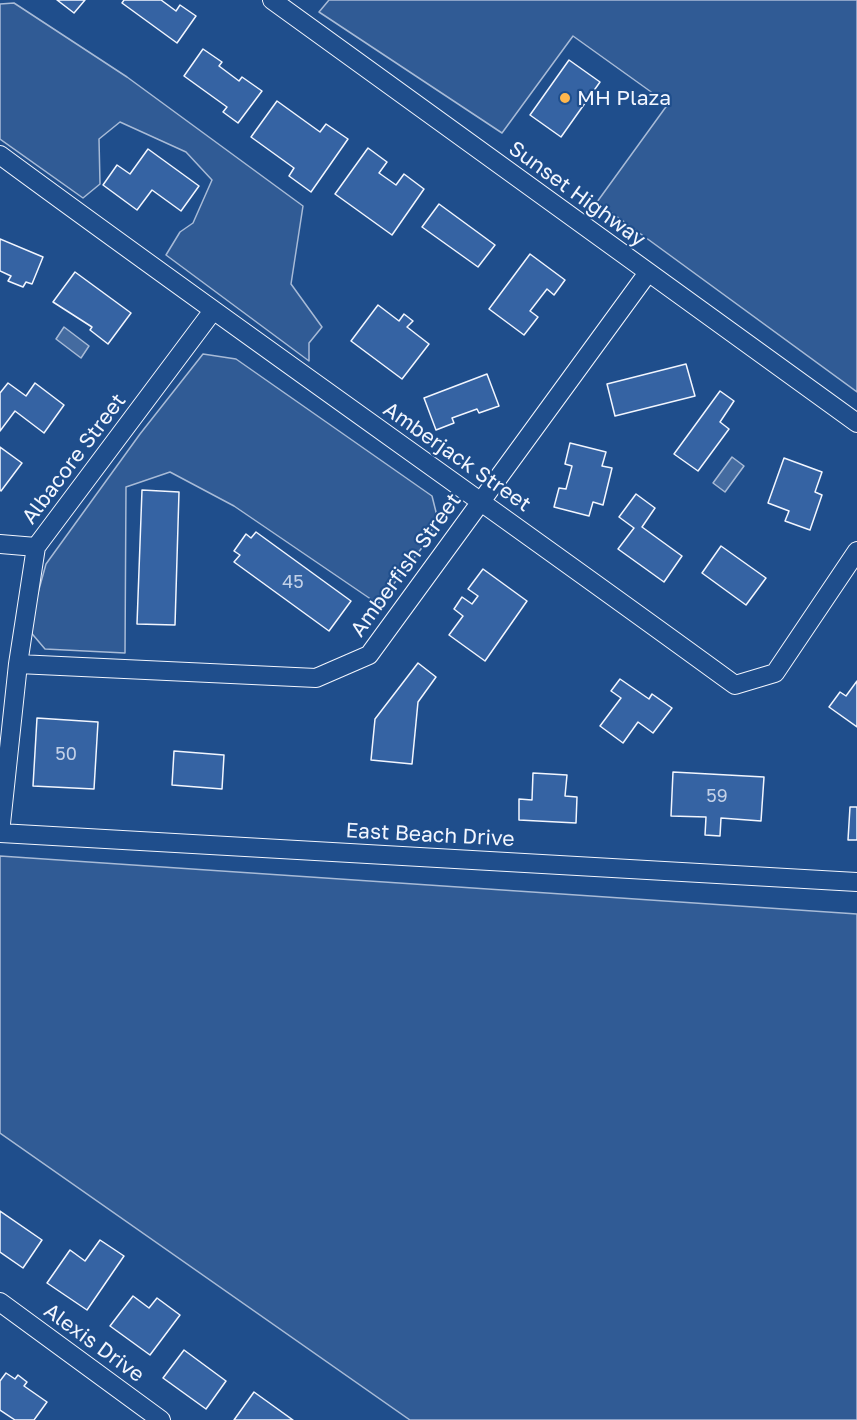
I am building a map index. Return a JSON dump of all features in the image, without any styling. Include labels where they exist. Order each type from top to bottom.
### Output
[{"type":"street","name":"Sunset Highway","points":[[272,0],[647,274],[857,423]]},
{"type":"street","name":"Amberjack Street","points":[[0,154],[212,312],[481,501],[735,685],[775,674],[857,551]]},
{"type":"street","name":"Amberfish Street","points":[[18,664],[316,678],[369,655],[647,274]]},
{"type":"street","name":"Albacore Street","points":[[0,833],[18,664],[36,547],[212,312]]},
{"type":"street","points":[[0,544],[36,547]]},
{"type":"street","name":"East Beach Drive","points":[[0,833],[857,882]]},
{"type":"street","name":"Alexis Drive","points":[[0,1302],[161,1420]]},
{"type":"shaded area","points":[[329,0],[857,0],[857,392],[597,202],[668,104],[573,36],[502,133],[319,12]]},
{"type":"shaded area","points":[[14,3],[127,77],[303,206],[291,284],[322,327],[309,343],[309,361],[166,255],[180,232],[193,223],[212,180],[186,152],[120,122],[99,139],[100,184],[83,198],[0,139],[0,4]]},
{"type":"shaded area","points":[[64,327],[89,346],[81,358],[56,339]]},
{"type":"shaded area","points":[[203,354],[236,359],[432,496],[437,516],[428,540],[378,604],[234,506],[170,472],[126,487],[125,653],[45,649],[28,629],[46,564],[140,434]]},
{"type":"shaded area","points":[[732,457],[744,466],[725,492],[713,483]]},
{"type":"shaded area","points":[[0,856],[857,914],[857,1420],[410,1420],[0,1133]]},
{"type":"building","points":[[57,0],[85,0],[74,13]]},
{"type":"building","points":[[124,0],[161,0],[176,11],[180,5],[196,16],[177,43],[122,3]]},
{"type":"building","points":[[203,49],[222,62],[219,66],[239,81],[242,77],[262,91],[238,123],[223,112],[227,107],[184,76]]},
{"type":"building","name":"MH Plaza","points":[[569,60],[600,82],[561,137],[530,115]]},
{"type":"building","points":[[277,101],[320,132],[326,124],[348,139],[311,192],[289,176],[294,168],[251,137]]},
{"type":"building","points":[[368,148],[387,162],[379,173],[396,185],[404,174],[424,189],[392,235],[335,194]]},
{"type":"building","points":[[148,149],[199,186],[181,211],[152,190],[137,210],[103,185],[117,165],[130,174]]},
{"type":"building","points":[[439,204],[495,245],[478,267],[422,227]]},
{"type":"building","points":[[0,239],[43,257],[32,284],[26,282],[23,287],[8,281],[11,276],[0,271]]},
{"type":"building","points":[[530,254],[565,280],[554,295],[547,289],[530,311],[538,317],[524,335],[489,309]]},
{"type":"building","points":[[75,272],[131,313],[108,344],[90,330],[92,327],[53,302]]},
{"type":"building","points":[[378,305],[399,321],[404,314],[413,321],[407,327],[429,344],[402,379],[351,341]]},
{"type":"building","points":[[686,364],[695,396],[615,416],[607,384]]},
{"type":"building","points":[[487,374],[499,406],[479,413],[477,409],[452,418],[454,423],[436,430],[424,398]]},
{"type":"building","points":[[8,383],[26,396],[35,383],[64,405],[44,433],[15,411],[0,431],[0,393]]},
{"type":"building","points":[[720,391],[734,401],[720,422],[729,429],[698,471],[674,454]]},
{"type":"building","points":[[570,443],[606,452],[602,466],[612,468],[603,505],[593,502],[589,516],[554,507],[559,488],[566,489],[572,466],[565,464]]},
{"type":"building","points":[[0,447],[22,463],[1,491],[0,490]]},
{"type":"building","points":[[784,458],[822,472],[815,492],[822,495],[810,530],[785,521],[789,511],[768,503]]},
{"type":"building","points":[[142,490],[179,492],[175,625],[137,624]]},
{"type":"building","points":[[636,494],[655,508],[642,527],[682,556],[664,582],[618,549],[634,528],[619,517]]},
{"type":"building","points":[[256,532],[351,601],[329,631],[234,562],[240,555],[234,551],[246,534],[251,538]]},
{"type":"building","points":[[721,546],[766,578],[746,605],[702,573]]},
{"type":"building","points":[[483,569],[527,601],[485,661],[449,635],[463,616],[454,609],[462,597],[472,604],[478,596],[468,589]]},
{"type":"building","points":[[418,663],[436,677],[418,702],[412,764],[371,760],[375,719]]},
{"type":"building","points":[[620,679],[649,699],[652,694],[672,708],[653,733],[638,722],[623,743],[600,726],[621,698],[611,691]]},
{"type":"building","points":[[857,681],[857,727],[829,707],[840,692],[846,696]]},
{"type":"building","points":[[37,718],[98,722],[94,789],[33,786]]},
{"type":"building","points":[[174,751],[224,755],[222,789],[172,785]]},
{"type":"building","points":[[673,772],[764,777],[761,821],[721,818],[720,836],[705,835],[706,817],[671,816]]},
{"type":"building","points":[[533,773],[567,775],[565,796],[577,797],[576,823],[519,820],[519,799],[532,800]]},
{"type":"building","points":[[850,807],[857,807],[857,840],[848,840]]},
{"type":"building","points":[[0,1211],[42,1240],[23,1268],[0,1252]]},
{"type":"building","points":[[100,1240],[124,1256],[87,1310],[47,1283],[70,1250],[85,1261]]},
{"type":"building","points":[[133,1296],[149,1308],[157,1298],[180,1315],[150,1355],[110,1326]]},
{"type":"building","points":[[184,1350],[226,1381],[206,1409],[163,1378]]},
{"type":"building","points":[[6,1373],[15,1379],[18,1375],[27,1382],[24,1386],[47,1402],[34,1420],[15,1420],[0,1410],[0,1381]]},
{"type":"building","points":[[254,1392],[293,1420],[234,1420]]},
{"type":"place","name":"MH Plaza","points":[[565,98]]}]
